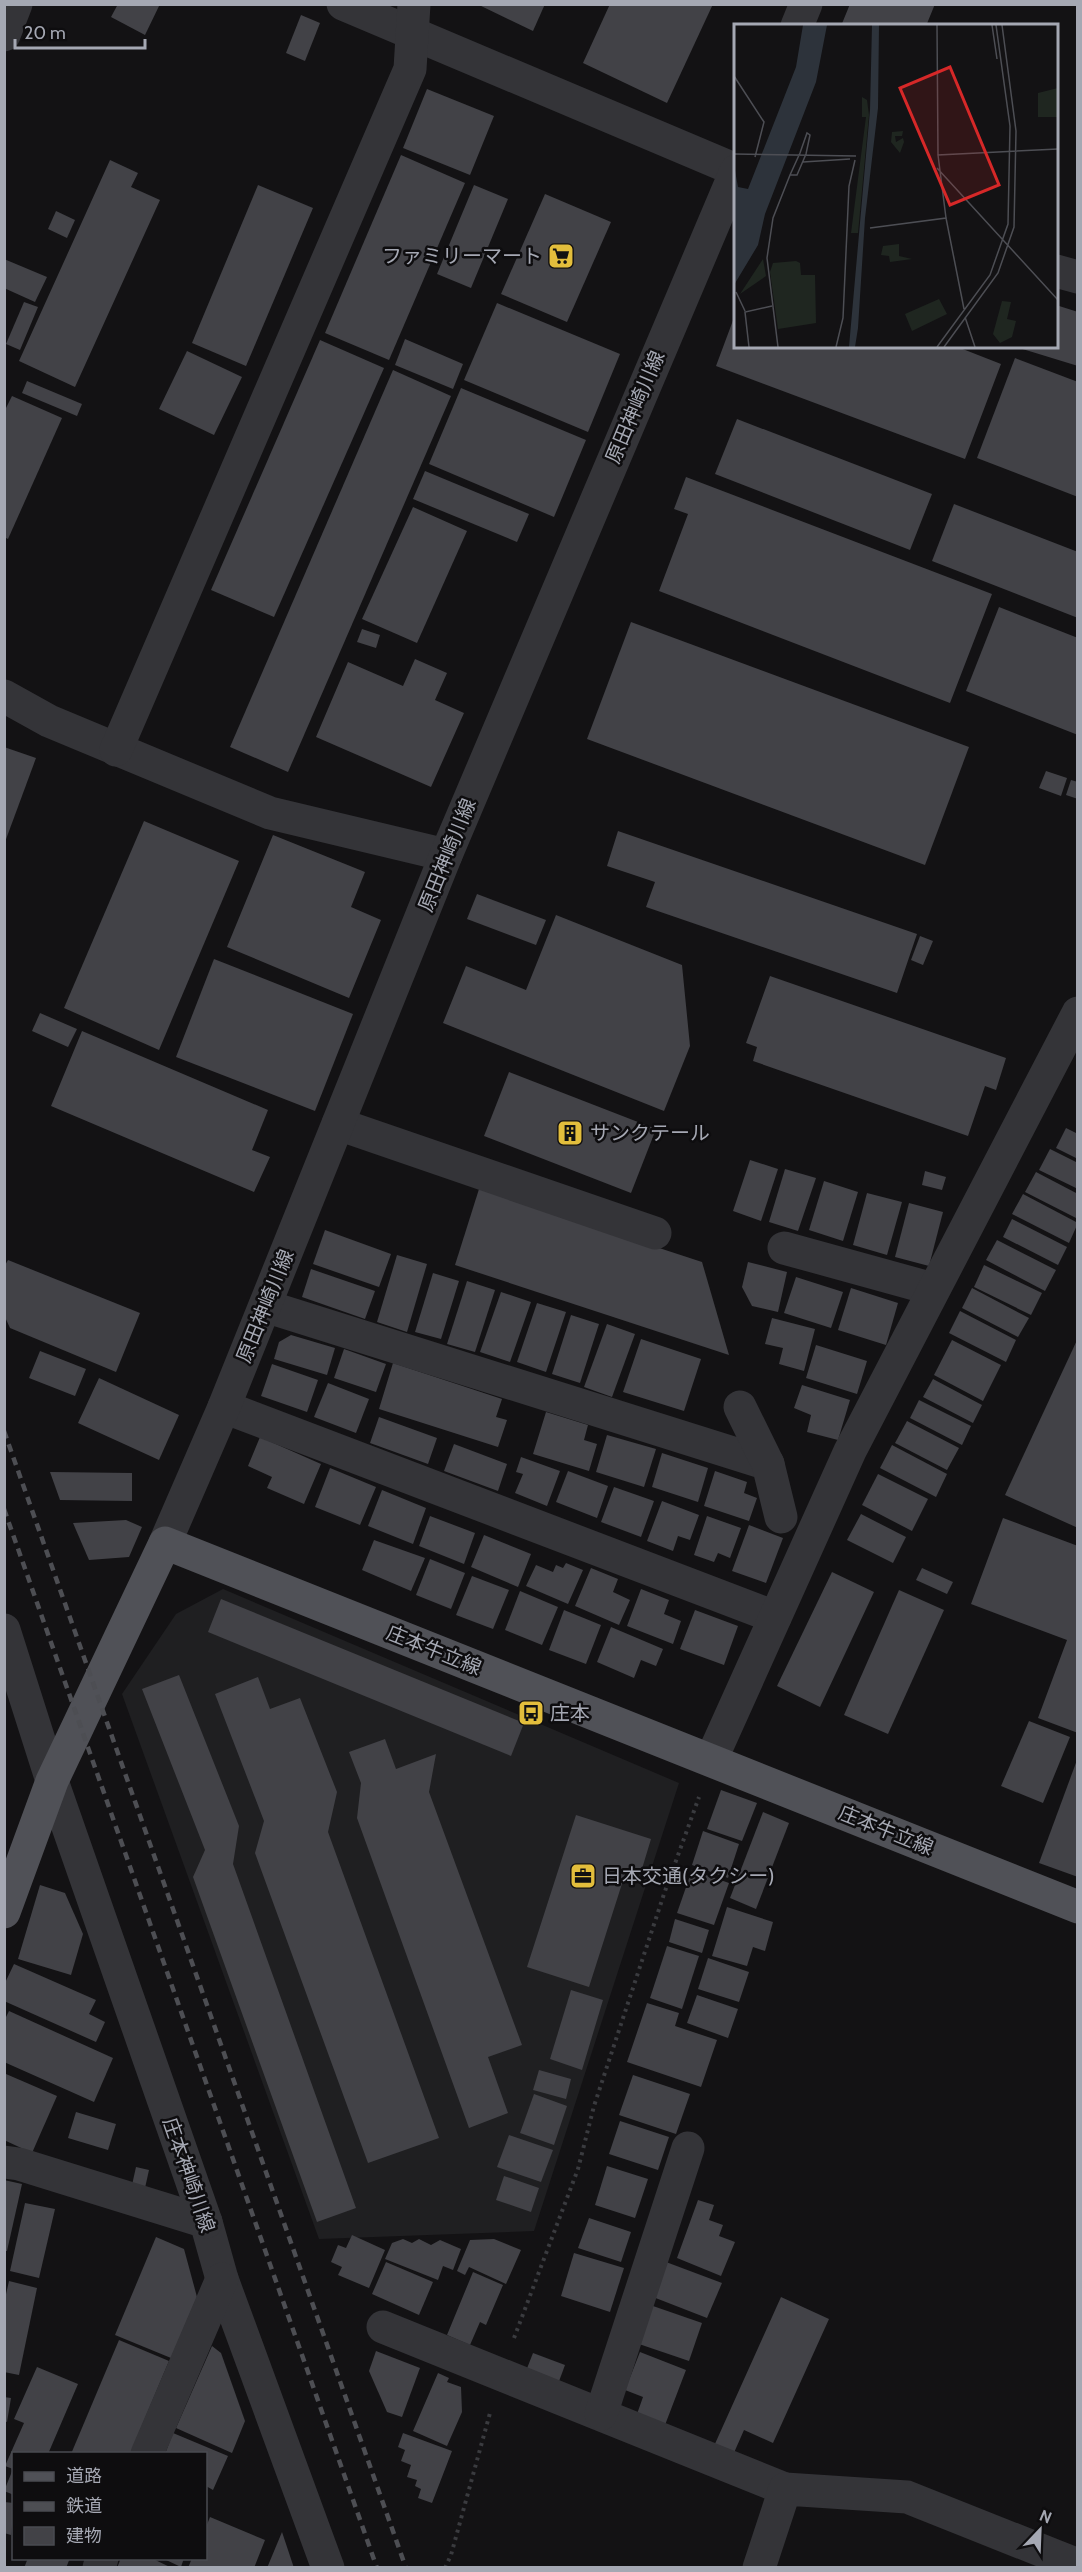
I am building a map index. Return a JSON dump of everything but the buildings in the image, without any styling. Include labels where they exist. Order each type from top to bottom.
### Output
[{"type":"main road","name":"庄本牛立線","points":[[165,1543],[1077,1908]]},
{"type":"main road","points":[[4,1912],[52,1781],[165,1543]]},
{"type":"street","points":[[4,35],[16,4]]},
{"type":"street","points":[[343,4],[413,19],[734,170]]},
{"type":"street","points":[[798,24],[806,4]]},
{"type":"street","points":[[116,750],[410,69],[413,19]]},
{"type":"street","name":"原田神崎川線","points":[[165,1543],[224,1407],[446,855],[734,172]]},
{"type":"street","points":[[1058,272],[1077,277]]},
{"type":"street","points":[[4,696],[49,721],[270,813],[446,855]]},
{"type":"street","points":[[711,1760],[850,1451],[1077,1013]]},
{"type":"street","points":[[338,1124],[655,1233]]},
{"type":"street","points":[[784,1248],[933,1289]]},
{"type":"street","points":[[265,1306],[768,1464]]},
{"type":"street","points":[[224,1407],[775,1617]]},
{"type":"street","points":[[740,1407],[768,1464],[781,1517]]},
{"type":"street","name":"庄本神崎川線","points":[[4,1630],[11,1670],[206,2222],[222,2279],[328,2568]]},
{"type":"street","points":[[601,2414],[688,2148]]},
{"type":"street","points":[[4,2162],[19,2164],[206,2222]]},
{"type":"street","points":[[148,2452],[222,2279]]},
{"type":"street","points":[[382,2327],[785,2489],[907,2497],[1077,2565]]},
{"type":"street","points":[[759,2568],[785,2489]]},
{"type":"path","points":[[445,2568],[451,2555],[501,2374],[578,2169],[598,2096],[664,1894],[711,1760]]},
{"type":"shaded area","points":[[223,1589],[679,1783],[534,2231],[319,2239],[122,1694],[176,1614]]},
{"type":"railway","points":[[4,1431],[406,2568]]},
{"type":"railway","points":[[4,1509],[377,2568]]},
{"type":"place","name":"ファミリーマート","points":[[561,256]]},
{"type":"place","name":"サンクテール","points":[[570,1133]]},
{"type":"place","name":"庄本","points":[[531,1713]]},
{"type":"place","name":"日本交通(タクシー)","points":[[583,1876]]}]
